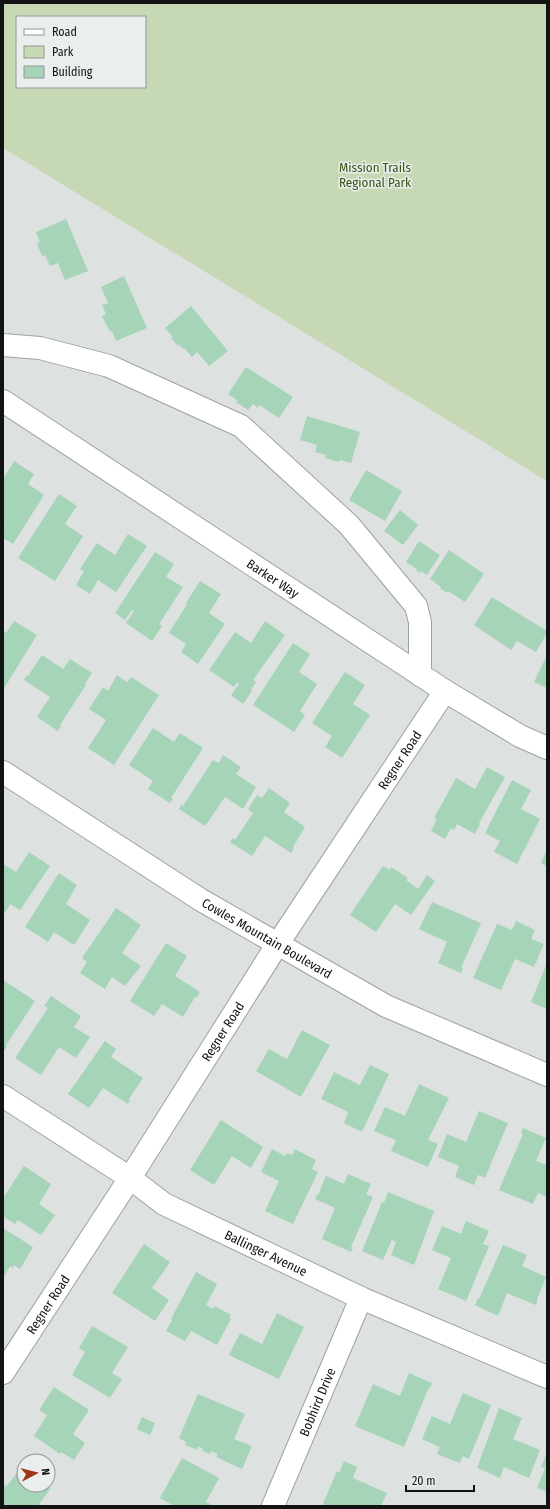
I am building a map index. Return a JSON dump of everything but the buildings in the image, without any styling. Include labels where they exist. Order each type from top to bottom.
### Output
[{"type":"street","points":[[3,345],[40,348],[109,366],[241,426],[349,525],[416,606],[420,622],[420,674]]},
{"type":"street","name":"Barker Way","points":[[3,401],[445,691],[520,736],[547,748]]},
{"type":"street","name":"Regner Road","points":[[3,1373],[130,1178],[277,944],[445,691]]},
{"type":"street","name":"Cowles Mountain Boulevard","points":[[3,772],[196,896],[386,1006],[547,1075]]},
{"type":"street","name":"Ballinger Avenue","points":[[3,1096],[130,1178],[164,1204],[361,1298],[547,1377]]},
{"type":"street","name":"Bobhird Drive","points":[[273,1506],[361,1298]]},
{"type":"green space","name":"Mission Trails Regional Park","points":[[3,3],[547,3],[547,481],[3,148]]}]
